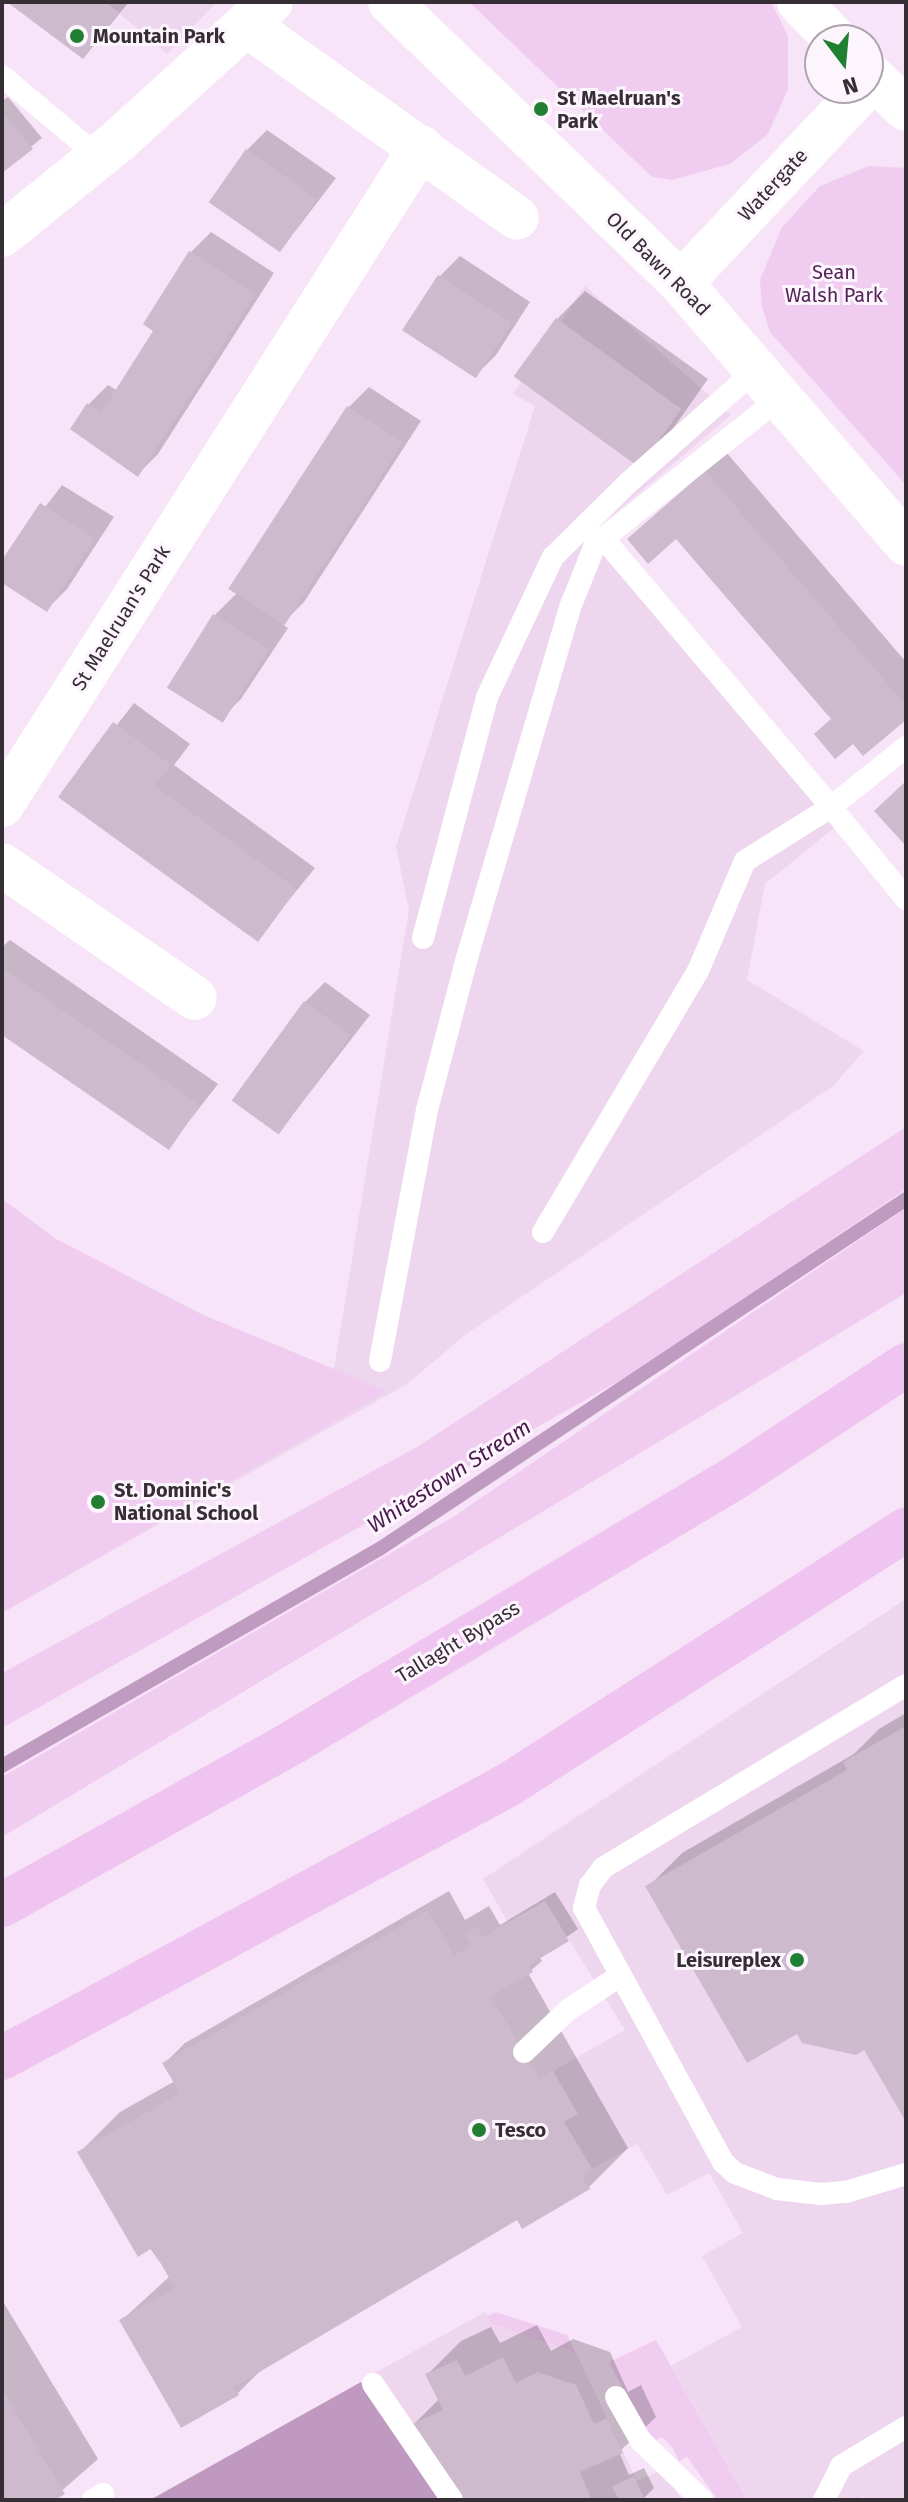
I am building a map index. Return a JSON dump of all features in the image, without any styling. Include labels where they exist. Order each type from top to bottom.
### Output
[{"type":"main road","name":"Tallaght Bypass","points":[[2,1905],[295,1741],[733,1479],[906,1365]]},
{"type":"main road","points":[[2,2058],[508,1785],[906,1529]]},
{"type":"street","name":"Old Bawn Road","points":[[390,2],[681,283],[906,544]]},
{"type":"street","points":[[799,2],[820,24]]},
{"type":"street","points":[[2,235],[99,157],[260,14],[421,147],[517,218]]},
{"type":"street","name":"Watergate","points":[[681,283],[867,104]]},
{"type":"street","name":"St Maelruan's Park","points":[[2,805],[421,147]]},
{"type":"street","points":[[2,865],[195,998]]},
{"type":"lane","points":[[2,76],[99,157]]},
{"type":"lane","points":[[380,1361],[427,1110],[466,961],[571,605],[595,545],[768,384]]},
{"type":"lane","points":[[423,938],[487,697],[553,557],[628,483],[768,384]]},
{"type":"lane","points":[[603,538],[906,899]]},
{"type":"lane","points":[[543,1232],[698,971],[745,861],[831,807],[906,747]]},
{"type":"lane","points":[[906,1685],[766,1766],[595,1876],[584,1908],[618,1977],[723,2162],[735,2173],[777,2189],[821,2194],[846,2192],[906,2174]]},
{"type":"lane","points":[[524,2052],[568,2010],[618,1977]]},
{"type":"lane","points":[[373,2384],[452,2500]]},
{"type":"lane","points":[[616,2397],[641,2441],[702,2500]]},
{"type":"lane","points":[[824,2500],[841,2466],[906,2427]]},
{"type":"shaded area","points":[[106,2],[217,2],[167,54]]},
{"type":"shaded area","points":[[585,286],[731,415],[588,536],[835,827],[765,884],[747,980],[864,1051],[833,1086],[465,1335],[407,1384],[2,1613],[2,1199],[56,1239],[203,1315],[334,1369],[409,910],[396,847],[535,406],[513,394]]},
{"type":"shaded area","points":[[906,1599],[906,2500],[867,2500],[864,2496],[858,2500],[747,2500],[671,2366],[742,2327],[702,2256],[743,2233],[709,2173],[667,2195],[637,2144],[592,2169],[564,2122],[577,2113],[553,2071],[625,2030],[545,1901],[508,1922],[483,1879]]},
{"type":"shaded area","points":[[485,2312],[492,2324],[576,2353],[637,2481],[662,2470],[682,2500],[459,2500],[373,2374]]},
{"type":"shaded area","points":[[361,2382],[439,2500],[150,2500]]},
{"type":"green space","points":[[469,2],[771,2],[788,36],[788,89],[768,134],[730,164],[672,180],[652,177]]},
{"type":"green space","name":"Sean Walsh Park","points":[[869,166],[906,168],[906,485],[770,332],[762,307],[760,280],[782,227],[820,186]]},
{"type":"green space","points":[[906,1127],[906,1189],[635,1372],[2,1728],[2,1673],[417,1447]]},
{"type":"green space","name":"St. Dominic's National School","points":[[2,1199],[56,1239],[203,1315],[387,1391],[2,1613]]},
{"type":"green space","points":[[906,1208],[906,1293],[2,1837],[2,1777],[453,1517]]},
{"type":"green space","points":[[496,2312],[567,2335],[576,2353],[492,2324],[487,2316]]},
{"type":"green space","points":[[656,2340],[747,2500],[718,2500],[687,2457],[679,2461],[672,2447],[662,2437],[655,2441],[640,2421],[609,2362]]},
{"type":"building","name":"Mountain Park","points":[[7,2],[106,2],[120,13],[83,59]]},
{"type":"building","points":[[2,112],[33,149],[2,173]]},
{"type":"building","points":[[246,149],[317,199],[280,252],[209,202]]},
{"type":"building","points":[[189,251],[255,294],[138,477],[70,429],[87,403],[101,413],[153,331],[143,324]]},
{"type":"building","points":[[438,275],[512,323],[476,378],[402,330]]},
{"type":"building","points":[[556,318],[681,409],[639,467],[514,376]]},
{"type":"building","points":[[347,406],[403,442],[284,625],[228,589]]},
{"type":"building","points":[[705,471],[906,705],[906,720],[863,756],[853,744],[835,759],[814,734],[831,719],[676,539],[648,564],[627,539]]},
{"type":"building","points":[[40,503],[95,538],[47,612],[2,583],[2,560]]},
{"type":"building","points":[[213,614],[269,649],[223,723],[167,688]]},
{"type":"building","points":[[113,722],[171,765],[155,786],[297,889],[258,942],[58,797]]},
{"type":"building","points":[[906,781],[906,846],[874,811]]},
{"type":"building","points":[[2,968],[200,1105],[169,1150],[2,1035]]},
{"type":"building","points":[[304,1001],[351,1035],[279,1135],[232,1101]]},
{"type":"building","name":"Leisureplex","points":[[906,1726],[906,2122],[864,2050],[856,2055],[802,2043],[797,2034],[747,2063],[645,1886],[847,1770],[843,1762]]},
{"type":"building","points":[[545,1901],[569,1941],[529,1965],[533,1972],[491,1996],[539,2078],[553,2071],[578,2114],[564,2122],[592,2169],[581,2175],[590,2189],[522,2229],[517,2220],[234,2387],[239,2395],[181,2428],[119,2320],[175,2288],[152,2248],[138,2257],[77,2152],[180,2093],[162,2063],[428,1910],[454,1955],[471,1946],[464,1934],[476,1926],[483,1937]]},
{"type":"building","points":[[503,2357],[516,2383],[538,2372],[576,2385],[594,2424],[607,2418],[623,2453],[580,2472],[592,2500],[460,2500],[410,2425],[443,2410],[425,2374],[457,2360],[465,2376]]},
{"type":"building","points":[[2,2389],[65,2494],[55,2500],[2,2500]]},
{"type":"building","points":[[634,2476],[645,2500],[619,2500],[612,2487]]},
{"type":"waterway","name":"Whitestown Stream","points":[[2,1766],[381,1548],[906,1199]]},
{"type":"place","name":"Mountain Park","points":[[77,36]]},
{"type":"place","name":"St Maelruan's Park","points":[[541,109]]},
{"type":"place","name":"St. Dominic's National School","points":[[98,1502]]},
{"type":"place","name":"Leisureplex","points":[[797,1960]]},
{"type":"place","name":"Tesco","points":[[479,2130]]}]
